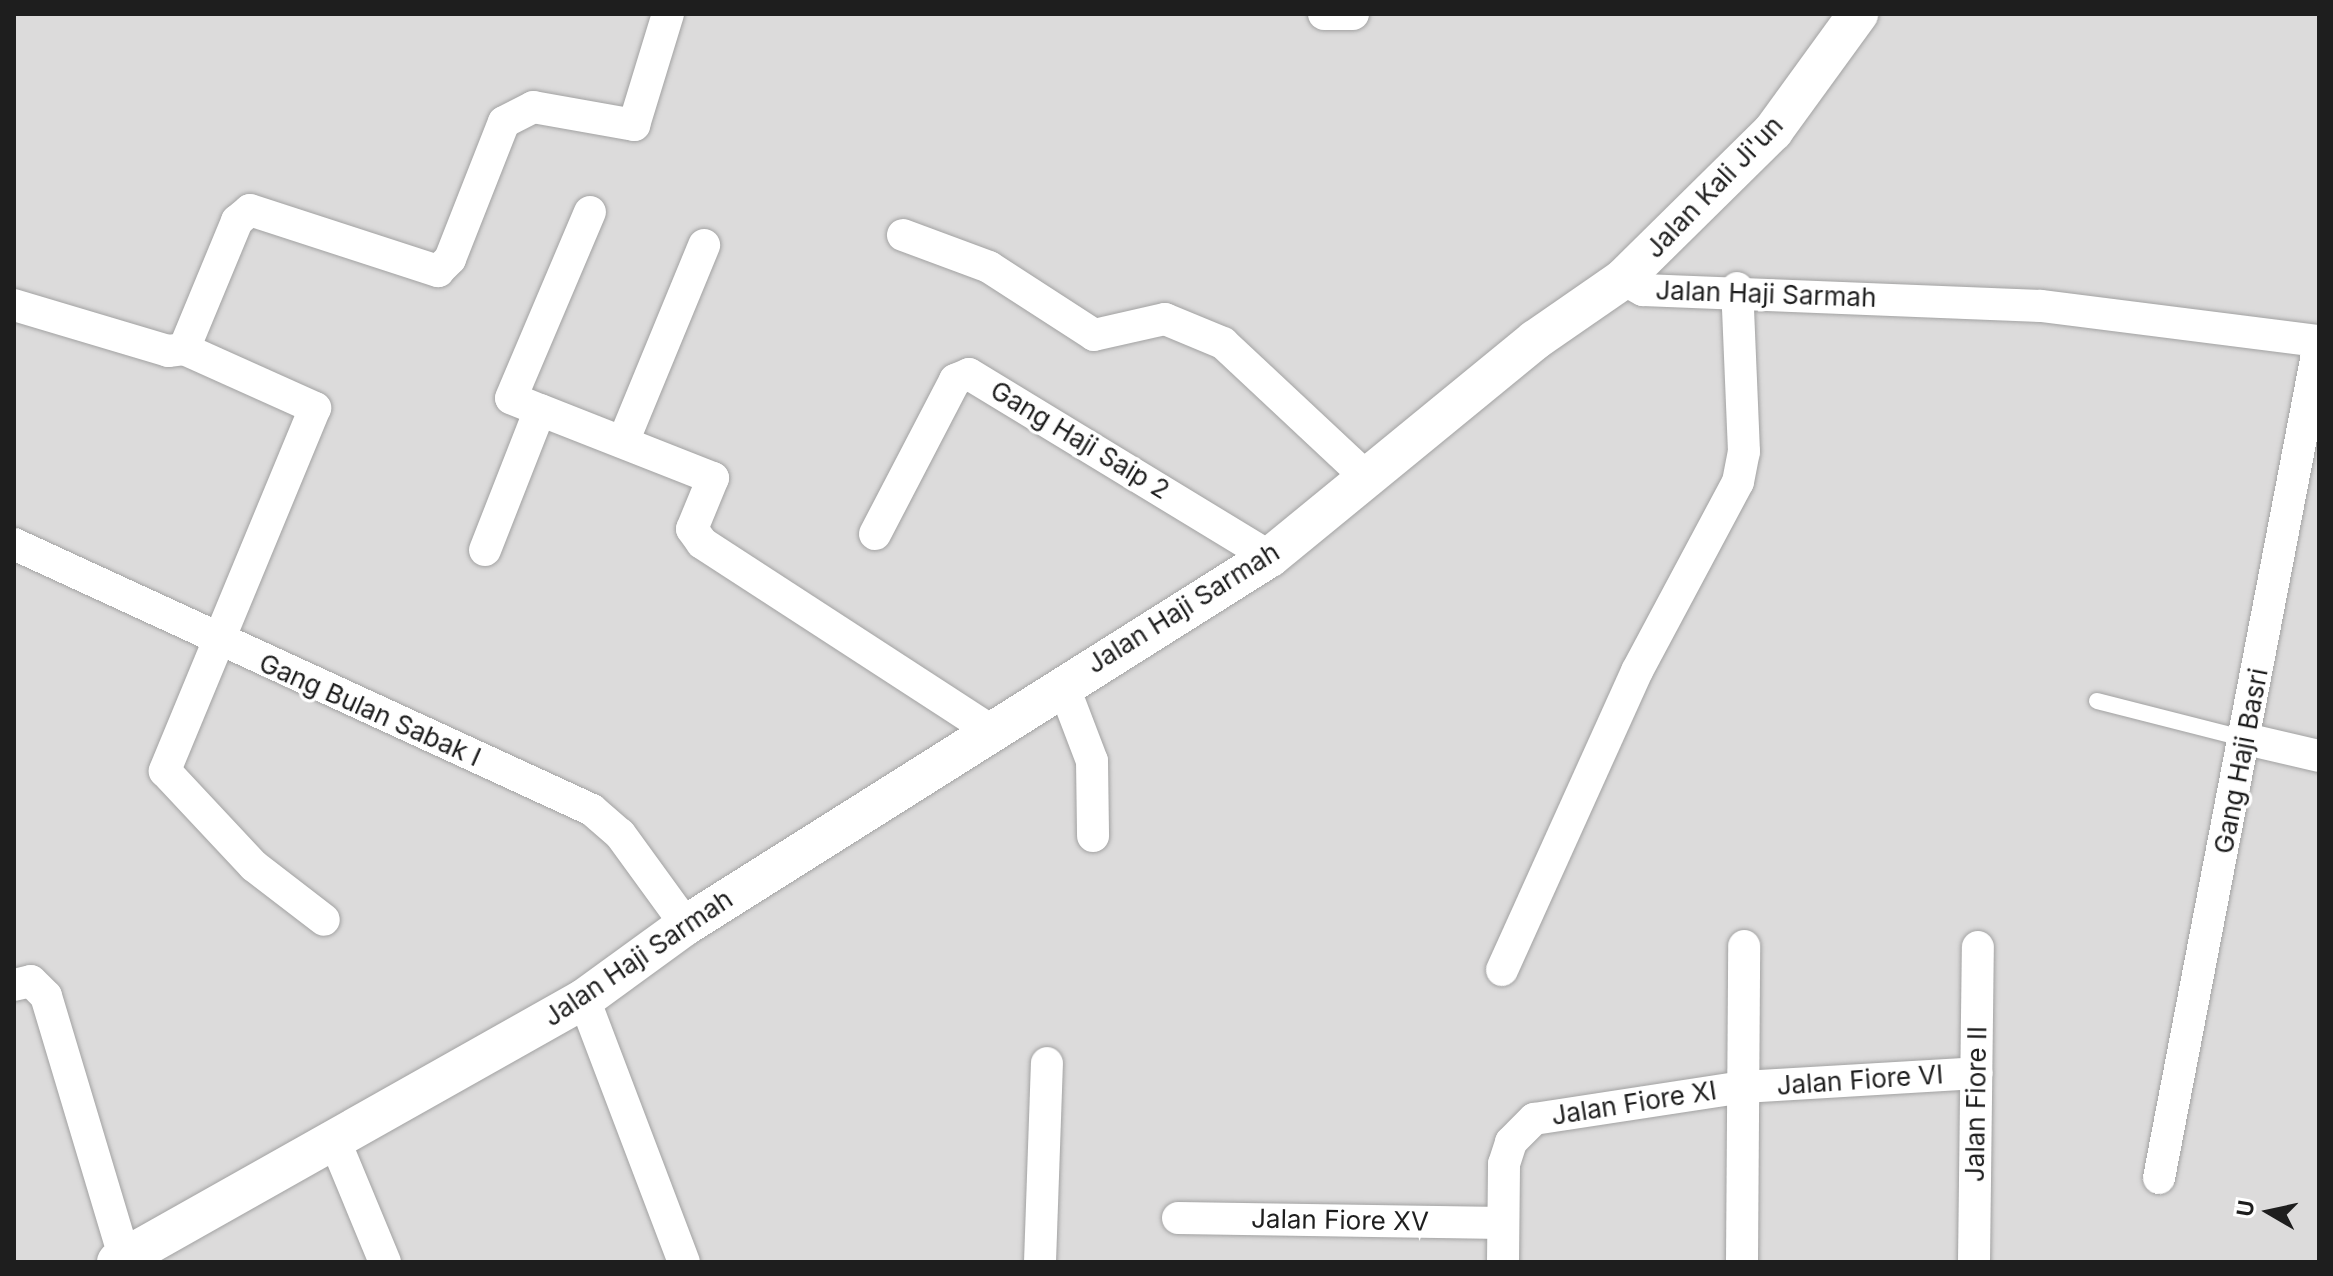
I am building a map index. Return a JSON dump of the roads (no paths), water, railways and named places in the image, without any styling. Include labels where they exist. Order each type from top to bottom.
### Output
[{"type":"street","points":[[184,349],[234,229],[246,212],[261,210],[438,271],[450,259],[504,122],[533,107],[634,125],[668,14]]},
{"type":"street","points":[[1324,14],[1353,14]]},
{"type":"street","name":"Jalan Kali Ji'un","points":[[1623,279],[1773,131],[1858,14]]},
{"type":"street","points":[[590,212],[511,398],[713,478],[692,529],[702,543],[991,731]]},
{"type":"street","points":[[903,235],[989,267],[1094,335],[1165,319],[1223,343],[1365,476]]},
{"type":"street","points":[[623,442],[704,245]]},
{"type":"street","name":"Jalan Haji Sarmah","points":[[121,1259],[584,999],[686,925],[1270,557],[1365,476],[1623,279],[1643,290],[1737,288],[2041,306],[2319,342]]},
{"type":"street","points":[[1502,970],[1637,671],[1738,482],[1744,452],[1737,288]]},
{"type":"street","points":[[14,305],[168,351],[184,349],[315,408],[166,779],[273,883],[324,920]]},
{"type":"street","name":"Gang Haji Basri","points":[[2159,1178],[2246,739],[2319,342]]},
{"type":"street","name":"Gang Haji Saip 2","points":[[875,534],[955,380],[969,374],[1270,557]]},
{"type":"street","points":[[485,550],[540,410]]},
{"type":"street","name":"Gang Bulan Sabak I","points":[[14,544],[219,642],[592,810],[620,834],[686,925]]},
{"type":"street","points":[[1063,685],[1092,761],[1093,836]]},
{"type":"street","points":[[2246,739],[2319,756]]},
{"type":"street","points":[[1742,1262],[1744,946]]},
{"type":"street","name":"Jalan Fiore II","points":[[1974,1262],[1978,947]]},
{"type":"street","points":[[14,985],[31,981],[46,996],[121,1259]]},
{"type":"street","points":[[584,999],[684,1262]]},
{"type":"street","points":[[1040,1262],[1047,1063]]},
{"type":"street","name":"Jalan Fiore VI","points":[[1743,1087],[1977,1073]]},
{"type":"street","name":"Jalan Fiore XI","points":[[1503,1262],[1504,1164],[1511,1142],[1534,1119],[1743,1087]]},
{"type":"street","points":[[334,1139],[385,1262]]},
{"type":"street","name":"Jalan Fiore XV","points":[[1178,1218],[1503,1223]]},
{"type":"lane","points":[[2097,701],[2246,739]]}]
